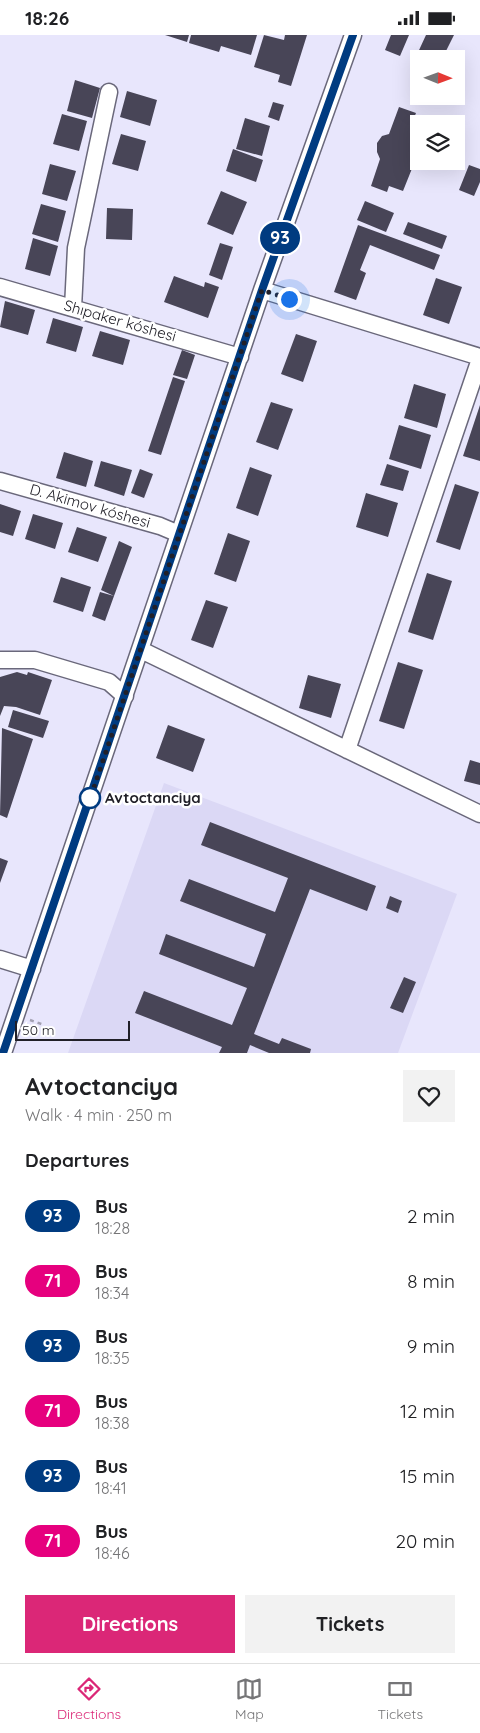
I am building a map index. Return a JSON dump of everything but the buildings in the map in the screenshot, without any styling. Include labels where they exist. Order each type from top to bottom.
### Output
[{"type":"street","points":[[3,1053],[262,290],[353,35]]},
{"type":"street","points":[[73,308],[76,248],[109,92]]},
{"type":"street","name":"Shıpaker kóshesi","points":[[0,287],[240,357]]},
{"type":"street","points":[[262,290],[480,358],[347,750]]},
{"type":"street","name":"D. Akimov kóshesi","points":[[0,481],[160,526],[180,534]]},
{"type":"street","points":[[141,650],[480,814]]},
{"type":"street","points":[[0,660],[35,660],[109,682],[125,696]]},
{"type":"street","points":[[0,959],[32,969]]},
{"type":"path","points":[[28,1019],[44,1025]]},
{"type":"shaded area","points":[[164,783],[457,894],[398,1053],[68,1053]]},
{"type":"bus line","name":"93","points":[[3,1053],[262,290],[353,35]]},
{"type":"place","name":"Avtoctanciya","points":[[90,798]]},
{"type":"route","points":[[90,798],[88,805],[262,290],[289,299]]}]
